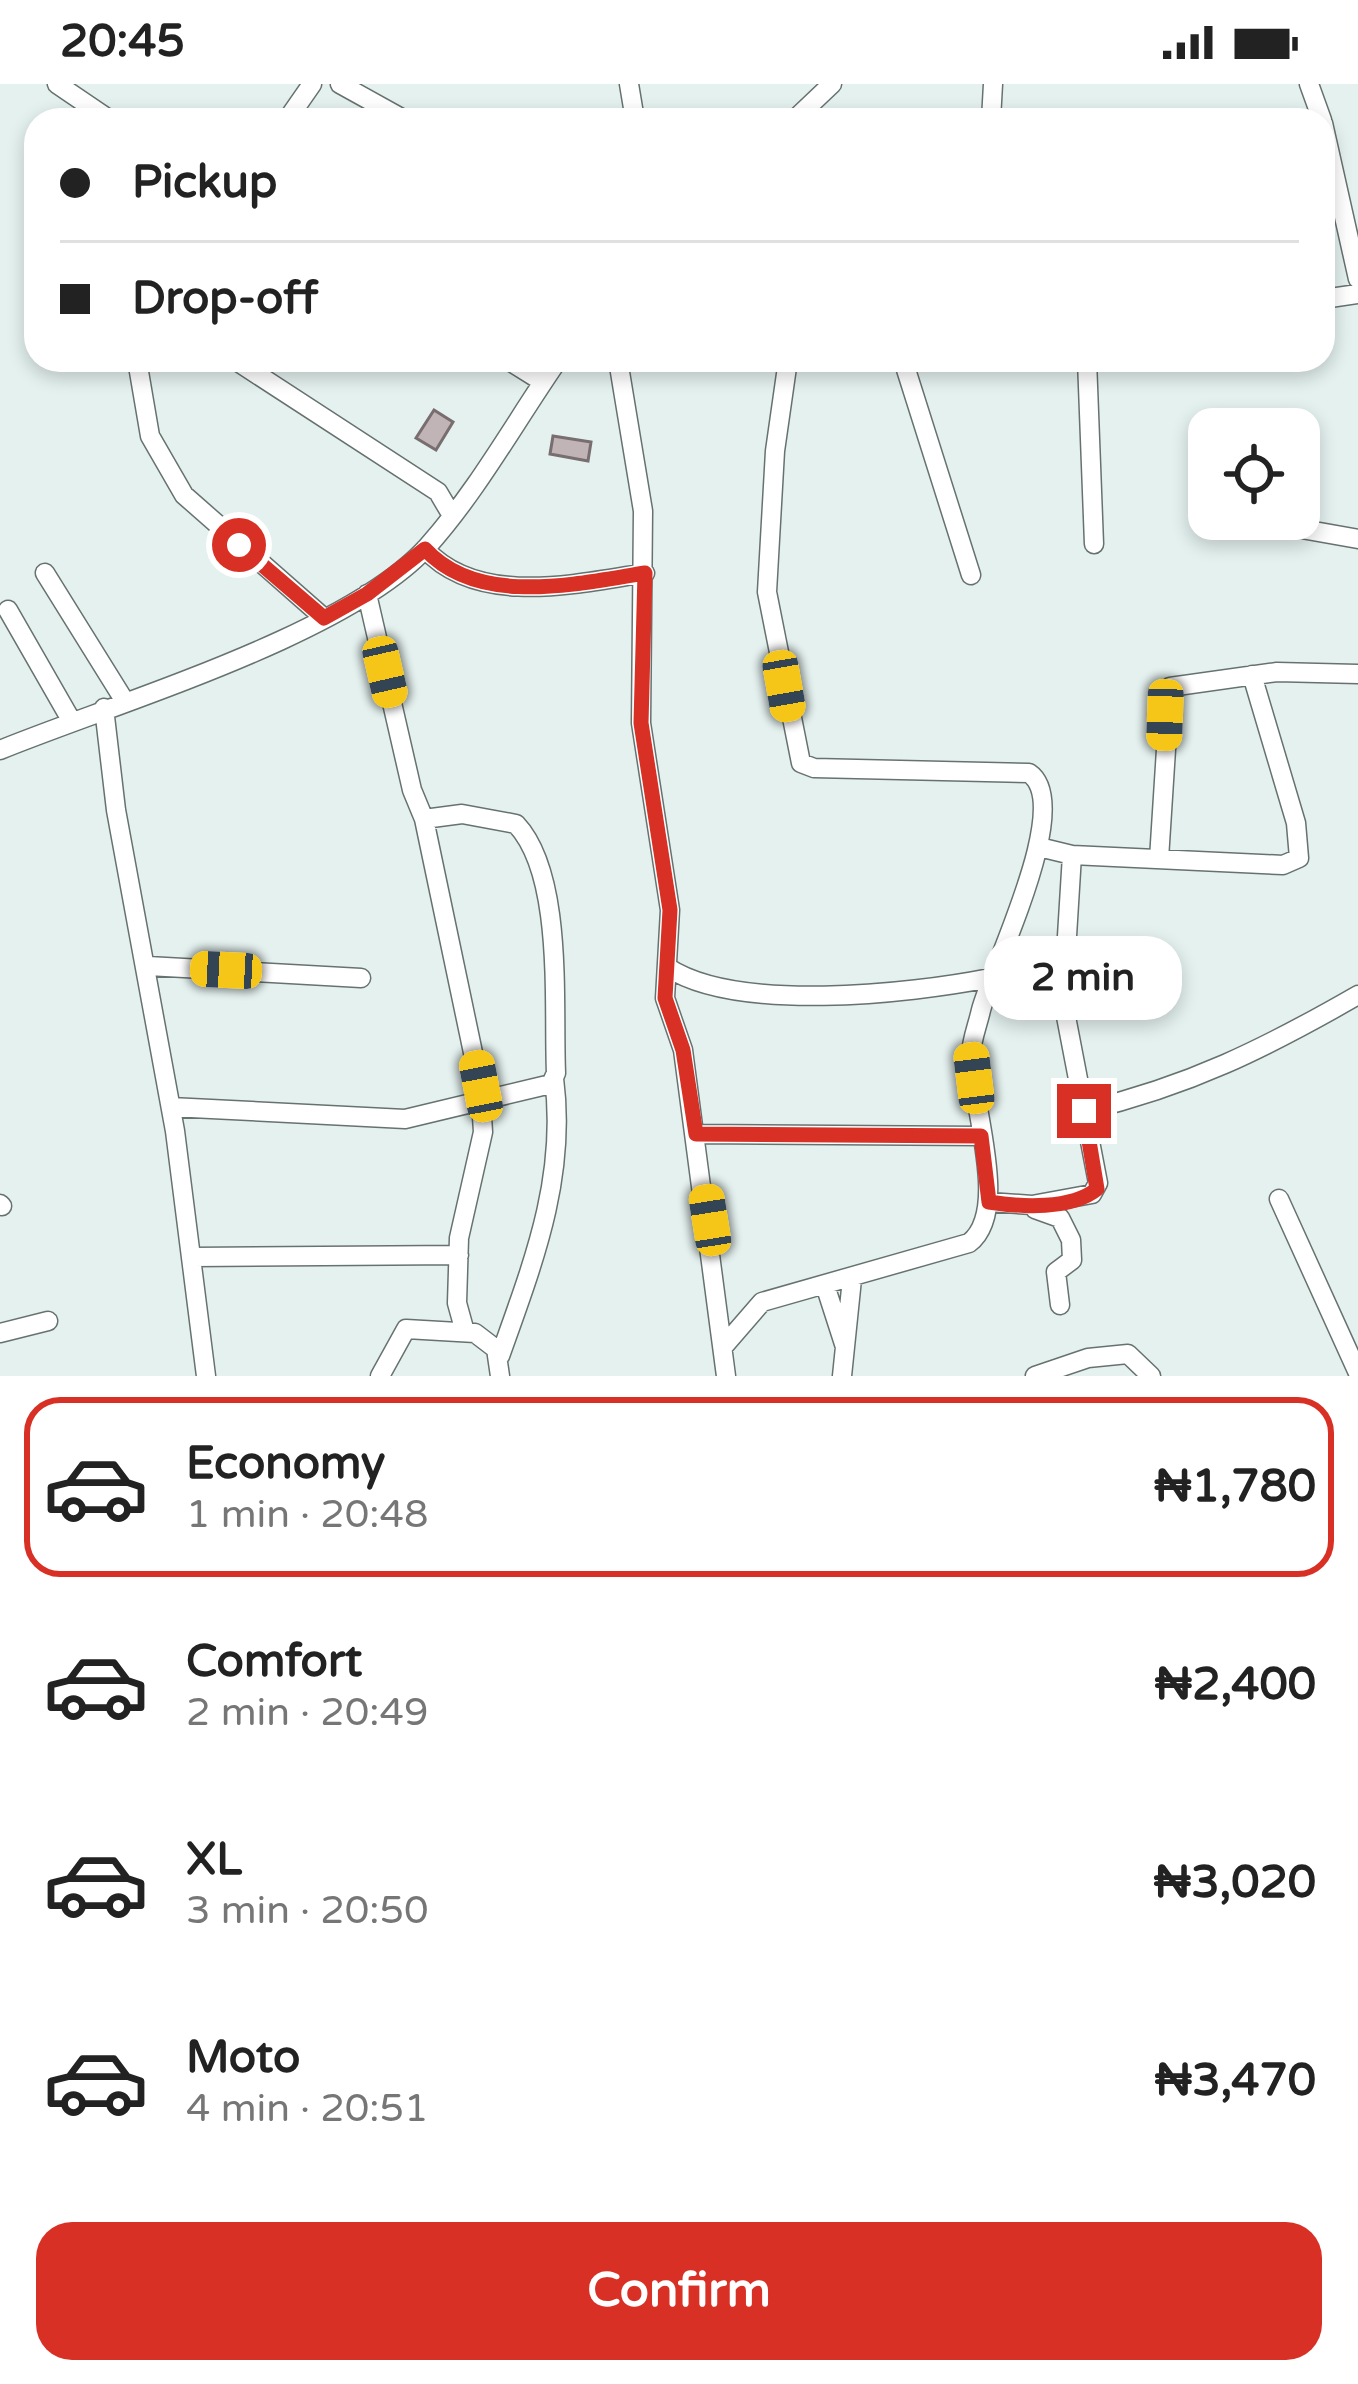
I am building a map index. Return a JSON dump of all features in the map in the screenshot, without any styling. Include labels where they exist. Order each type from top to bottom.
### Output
[{"type":"street","points":[[57,84],[92,108]]},
{"type":"street","points":[[340,84],[383,108]]},
{"type":"street","points":[[807,108],[832,84]]},
{"type":"street","points":[[1335,175],[1358,279]]},
{"type":"street","points":[[138,372],[149,436],[171,476],[211,520],[324,618]]},
{"type":"street","points":[[253,372],[438,492],[452,514]]},
{"type":"street","points":[[527,372],[543,382]]},
{"type":"street","points":[[0,750],[324,618],[367,594],[425,549],[550,372]]},
{"type":"street","points":[[620,372],[644,511],[641,723],[670,910],[665,998],[683,1050],[726,1376]]},
{"type":"street","points":[[723,1347],[762,1302],[969,1243],[985,1229],[989,1202],[970,1052],[990,978],[1039,847],[1042,795],[1029,773],[814,768],[796,755],[767,592],[775,451],[786,372]]},
{"type":"street","points":[[907,372],[971,575]]},
{"type":"street","points":[[1087,372],[1094,544]]},
{"type":"street","points":[[438,492],[467,493]]},
{"type":"street","points":[[1320,532],[1358,539]]},
{"type":"street","points":[[425,549],[454,573],[506,584],[542,586],[645,573]]},
{"type":"street","points":[[45,573],[124,700]]},
{"type":"street","points":[[367,594],[412,790],[424,819],[482,1102],[483,1132],[459,1255],[458,1303],[465,1332]]},
{"type":"street","points":[[8,610],[71,720]]},
{"type":"street","points":[[1159,860],[1170,687],[1252,675],[1358,674]]},
{"type":"street","points":[[1039,847],[1072,854],[1283,866],[1299,858],[1296,823],[1252,675]]},
{"type":"street","points":[[104,708],[116,810],[171,1108],[206,1376]]},
{"type":"street","points":[[424,819],[490,817],[516,824],[527,839],[548,905],[559,1157],[533,1263],[500,1366]]},
{"type":"street","points":[[989,1202],[1032,1205],[1082,1198],[1097,1189],[1063,1001],[1072,854]]},
{"type":"street","points":[[148,966],[361,978]]},
{"type":"street","points":[[667,967],[700,986],[807,993],[950,986],[990,978]]},
{"type":"street","points":[[1084,1111],[1166,1091],[1240,1060],[1358,995]]},
{"type":"street","points":[[171,1108],[405,1119],[538,1091],[554,1078]]},
{"type":"street","points":[[696,1134],[981,1136]]},
{"type":"street","points":[[1279,1199],[1358,1373]]},
{"type":"street","points":[[1032,1205],[1060,1218],[1071,1240],[1072,1260],[1055,1272],[1060,1304]]},
{"type":"street","points":[[193,1257],[459,1255]]},
{"type":"street","points":[[842,1376],[852,1279]]},
{"type":"street","points":[[825,1285],[832,1319],[845,1347]]},
{"type":"street","points":[[0,1333],[48,1321]]},
{"type":"street","points":[[380,1376],[396,1353],[402,1330],[465,1332],[491,1343],[500,1366]]},
{"type":"street","points":[[1035,1376],[1129,1354],[1151,1376]]},
{"type":"building","points":[[434,410],[453,422],[436,450],[416,438]]},
{"type":"building","points":[[553,436],[591,442],[588,461],[550,454]]},
{"type":"route","points":[[239,545],[324,618],[367,594],[425,549],[454,573],[506,584],[542,586],[645,573],[641,723],[670,910],[665,998],[683,1050],[696,1134],[981,1136],[989,1202],[1032,1205],[1082,1198],[1097,1189],[1084,1111]]}]
